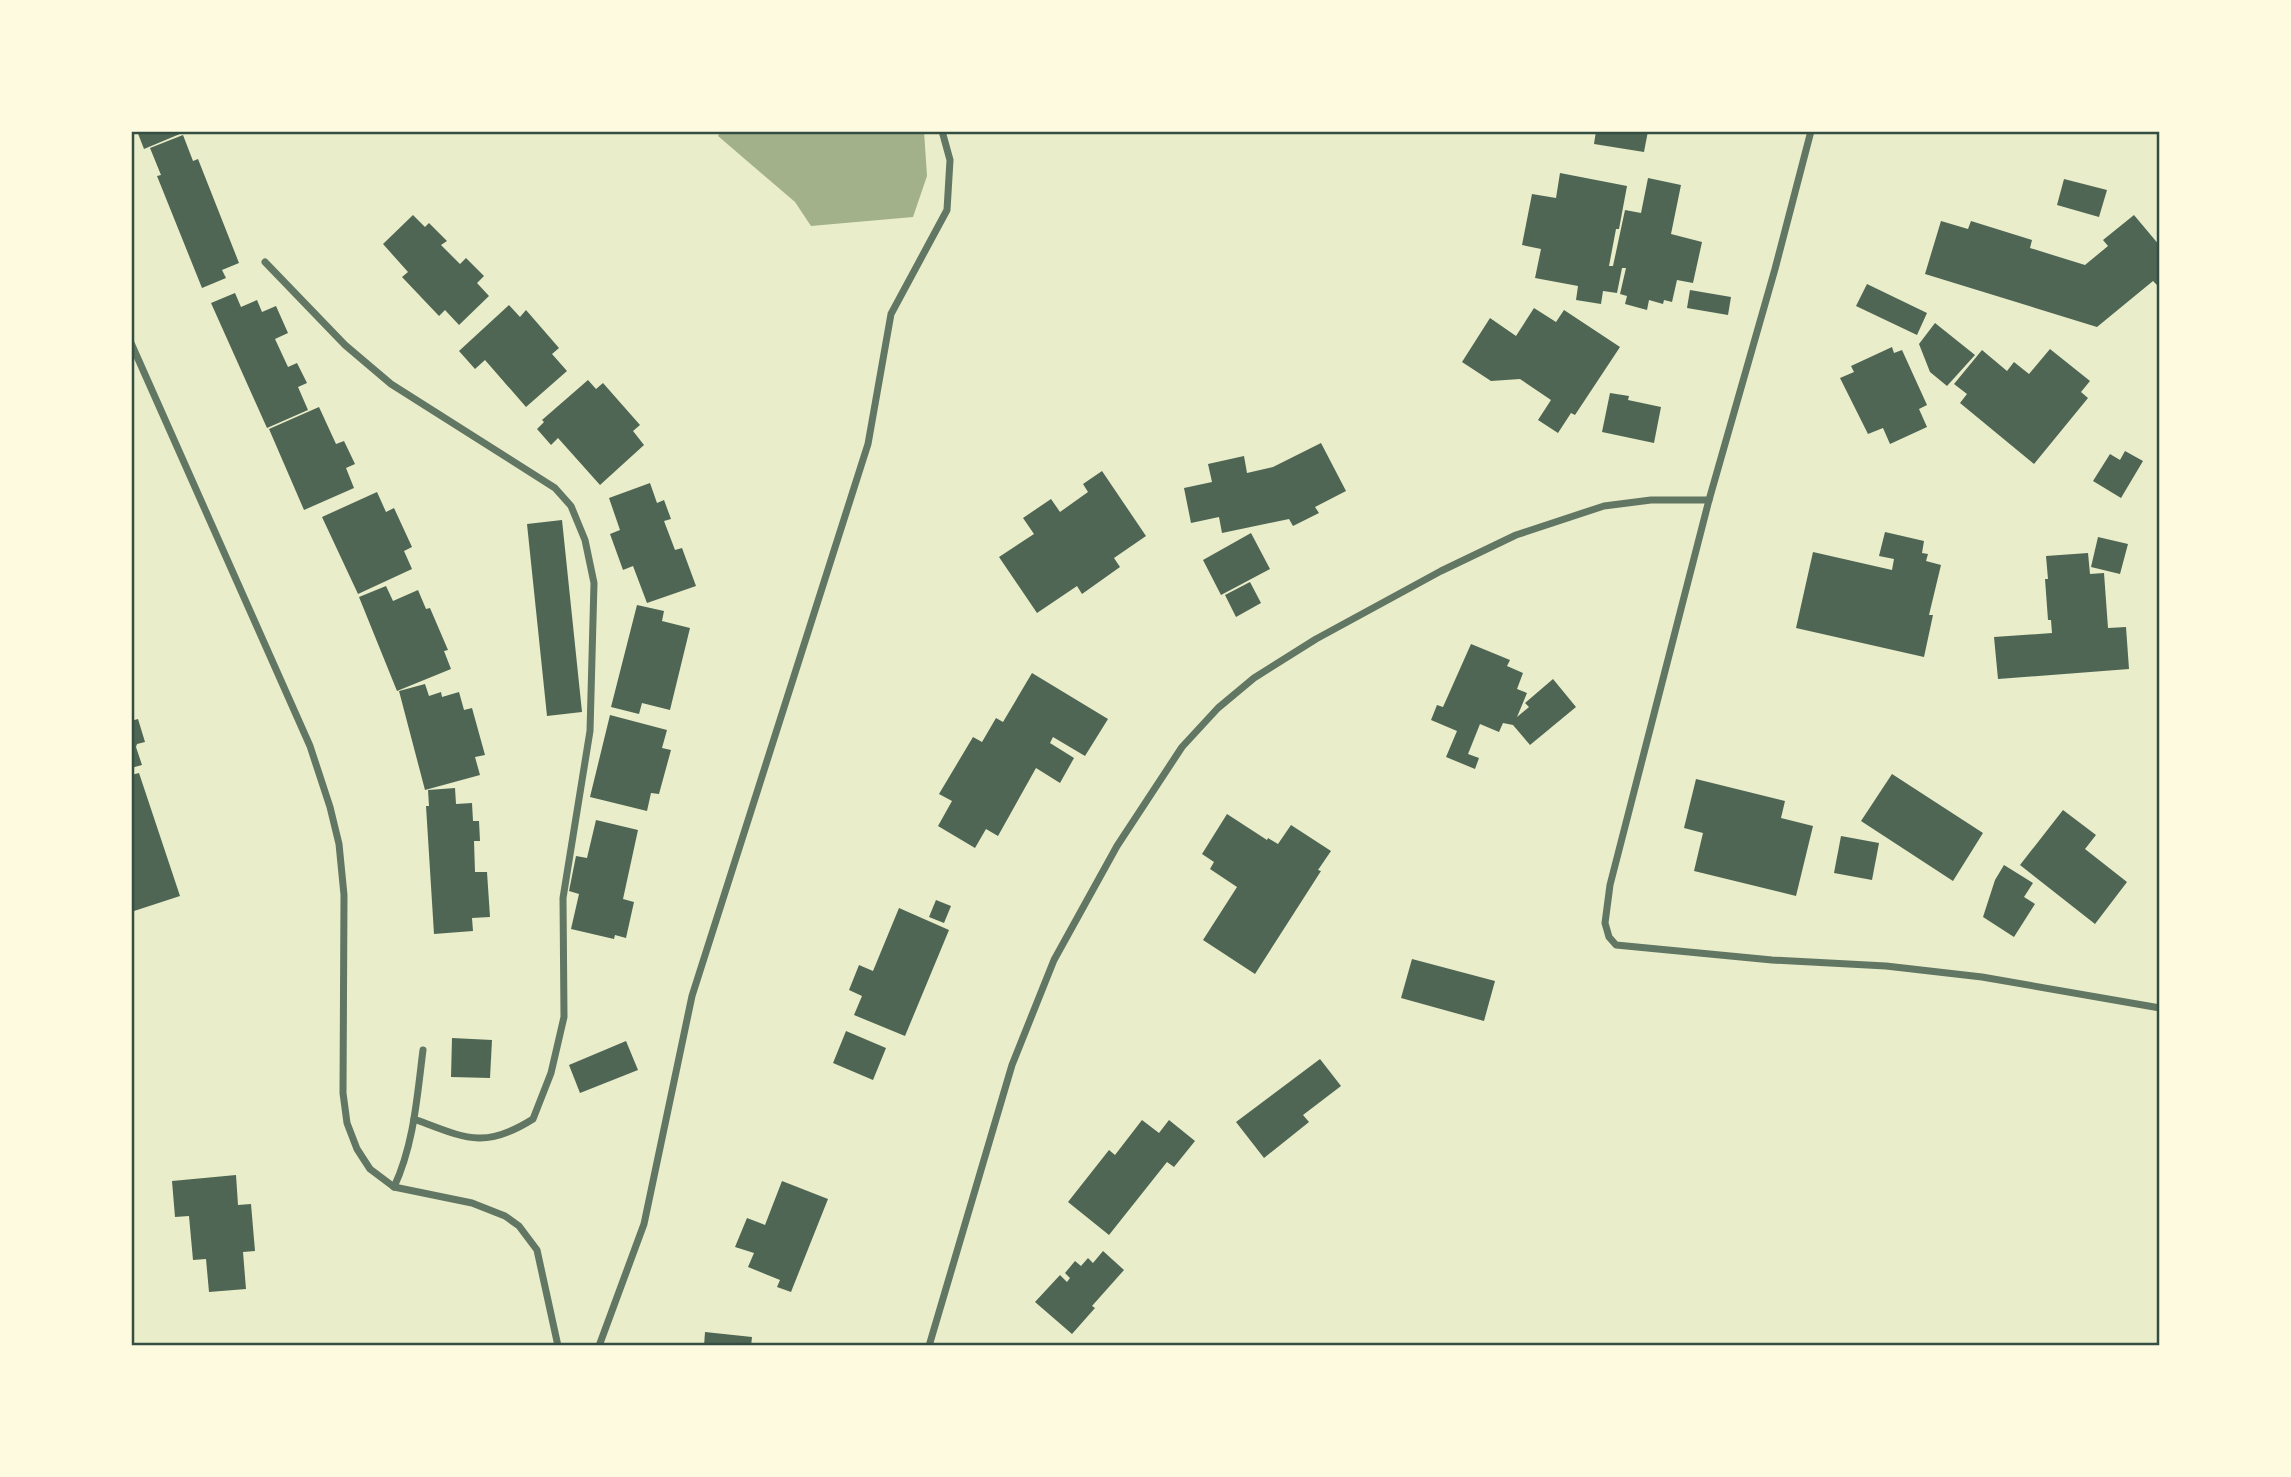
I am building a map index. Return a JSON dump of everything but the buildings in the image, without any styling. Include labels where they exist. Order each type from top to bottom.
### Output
[{"type":"street","points":[[599,1346],[645,1224],[692,996],[868,444],[891,314],[947,210],[950,160],[942,131]]},
{"type":"street","points":[[1811,131],[1775,269],[1709,499],[1610,885],[1605,923],[1609,937],[1616,945],[1675,952],[1886,966],[1982,977],[2160,1008]]},
{"type":"street","points":[[265,262],[345,345],[391,384],[555,488],[571,506],[585,540],[594,583],[590,731],[563,898],[564,1017],[551,1073],[533,1119],[500,1137],[484,1140],[463,1137],[414,1119]]},
{"type":"street","points":[[131,343],[310,746],[330,807],[339,844],[344,895],[343,1093],[347,1124],[357,1149],[370,1169],[394,1187],[472,1203],[505,1216],[519,1226],[537,1250],[558,1346]]},
{"type":"street","points":[[929,1346],[1012,1065],[1054,960],[1117,846],[1182,747],[1218,708],[1254,678],[1316,639],[1441,571],[1516,535],[1563,517],[1604,506],[1651,500],[1709,499]]},
{"type":"street","points":[[394,1187],[405,1164],[423,1050]]},
{"type":"shaded area","points":[[721,131],[924,131],[927,176],[913,217],[811,226],[795,202],[718,136]]}]
